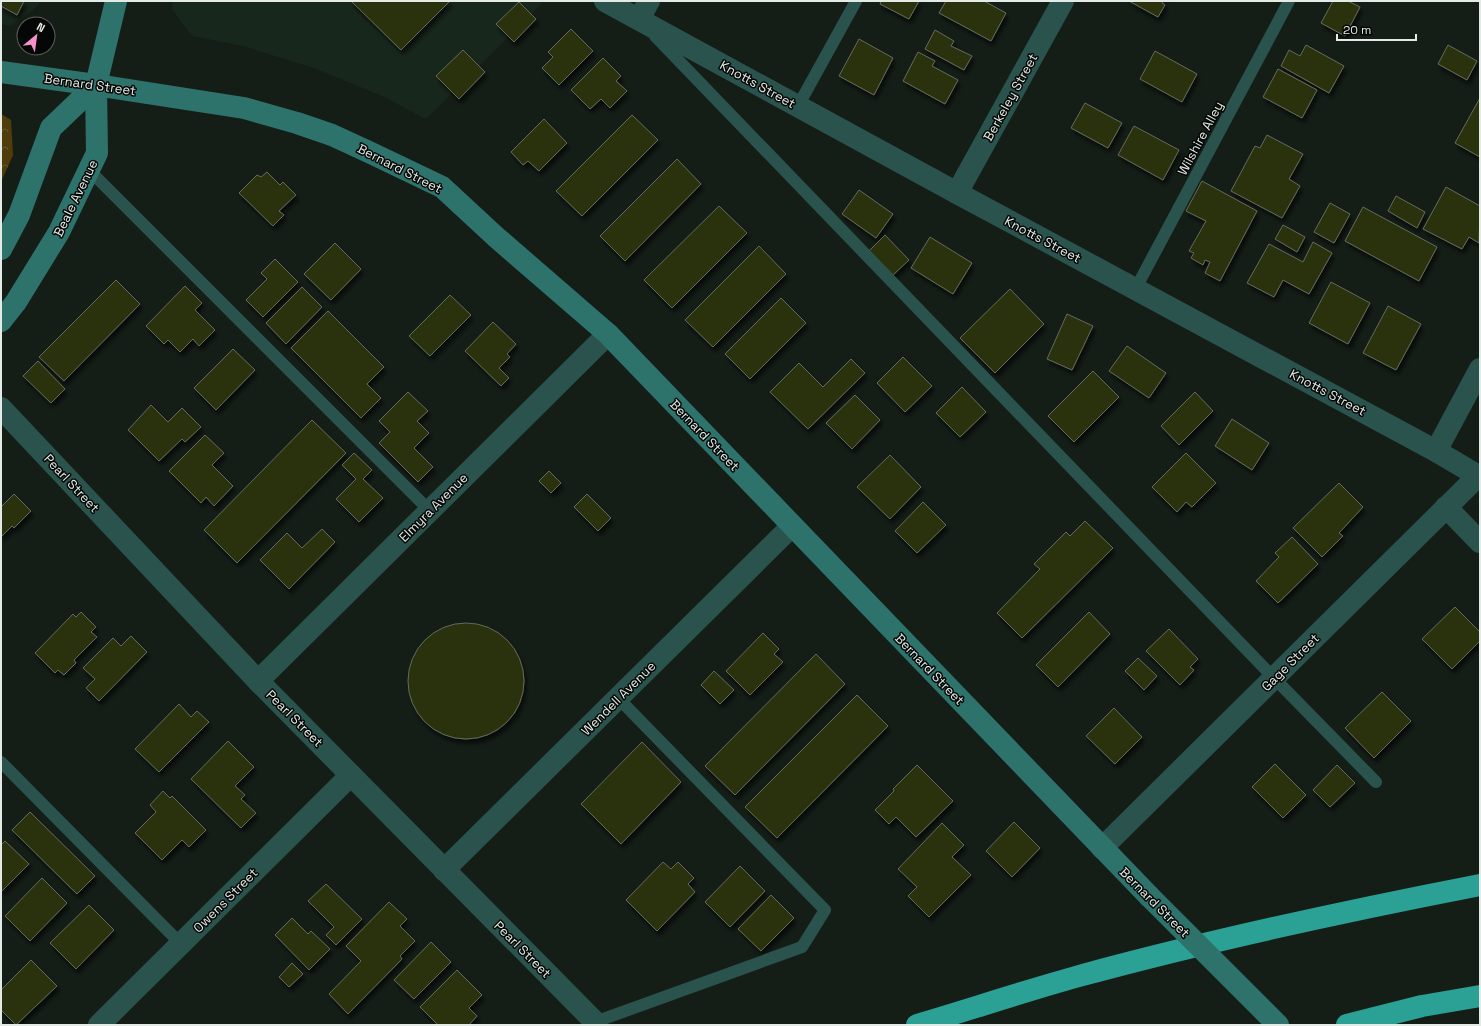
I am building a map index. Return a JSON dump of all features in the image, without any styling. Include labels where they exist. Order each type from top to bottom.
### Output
[{"type":"highway","points":[[918,1025],[1079,976],[1135,962],[1353,910],[1480,886]]},
{"type":"highway","points":[[1346,1025],[1422,1006],[1480,996]]},
{"type":"street","name":"Beale Avenue","points":[[1,321],[16,302],[59,232],[97,153],[96,84],[116,1]]},
{"type":"street","name":"Knotts Street","points":[[605,1],[644,10],[798,106],[1436,451],[1479,477]]},
{"type":"street","name":"Berkeley Street","points":[[957,193],[1063,1]]},
{"type":"street","name":"Bernard Street","points":[[1,72],[96,84],[244,108],[298,123],[332,135],[371,152],[442,187],[496,237],[608,334],[1102,848],[1278,1025]]},
{"type":"street","points":[[1,249],[19,215],[51,128],[96,84]]},
{"type":"street","name":"Elmyra Avenue","points":[[258,681],[608,334]]},
{"type":"street","points":[[1436,451],[1480,369]]},
{"type":"street","name":"Pearl Street","points":[[1,408],[258,681],[595,1022]]},
{"type":"street","name":"Gage Street","points":[[1102,848],[1446,507],[1479,477]]},
{"type":"street","points":[[1446,507],[1480,542]]},
{"type":"street","name":"Wendell Avenue","points":[[444,870],[792,526]]},
{"type":"street","name":"Owens Street","points":[[99,1025],[351,775]]},
{"type":"lane","points":[[798,106],[856,1]]},
{"type":"lane","name":"Wilshire Alley","points":[[1136,288],[1289,1]]},
{"type":"lane","points":[[644,10],[1274,678],[1376,782]]},
{"type":"lane","points":[[89,170],[430,510]]},
{"type":"lane","points":[[595,1022],[802,947],[825,910],[618,698]]},
{"type":"lane","points":[[1,762],[181,944]]},
{"type":"shaded area","points":[[1,1],[39,1],[39,5],[24,16],[16,16],[16,22],[11,26],[1,24]]},
{"type":"shaded area","points":[[173,1],[544,1],[426,119],[382,96],[314,68],[243,46],[192,36],[172,9]]},
{"type":"green space","points":[[1,114],[11,120],[13,155],[1,182]]},
{"type":"building","points":[[1,1],[24,1],[17,15],[1,6]]},
{"type":"building","points":[[351,1],[450,1],[401,50]]},
{"type":"building","points":[[881,1],[919,1],[909,19],[880,4]]},
{"type":"building","points":[[946,1],[984,1],[1006,13],[991,41],[939,13]]},
{"type":"building","points":[[1129,1],[1163,1],[1162,3],[1165,5],[1158,17]]},
{"type":"building","points":[[1333,1],[1348,1],[1360,7],[1345,36],[1321,23]]},
{"type":"building","points":[[519,2],[536,19],[514,42],[496,24]]},
{"type":"building","points":[[571,29],[593,51],[559,85],[542,68],[553,57],[548,52]]},
{"type":"building","points":[[935,30],[954,41],[951,46],[972,56],[964,70],[925,49]]},
{"type":"building","points":[[859,39],[893,58],[874,95],[839,76]]},
{"type":"building","points":[[1306,45],[1344,66],[1329,93],[1281,66],[1289,50],[1300,56]]},
{"type":"building","points":[[1448,45],[1477,61],[1467,80],[1438,64]]},
{"type":"building","points":[[463,50],[485,72],[459,99],[436,76]]},
{"type":"building","points":[[1155,51],[1197,74],[1182,102],[1140,79]]},
{"type":"building","points":[[918,52],[935,61],[932,66],[958,80],[945,104],[903,81]]},
{"type":"building","points":[[603,58],[621,76],[616,81],[627,91],[610,108],[601,99],[590,109],[571,90]]},
{"type":"building","points":[[1278,69],[1317,90],[1302,118],[1263,97]]},
{"type":"building","points":[[1480,98],[1480,157],[1455,143]]},
{"type":"building","points":[[1085,103],[1122,123],[1108,148],[1071,128]]},
{"type":"building","points":[[632,115],[658,140],[582,216],[556,191]]},
{"type":"building","points":[[544,119],[567,143],[539,171],[528,161],[523,165],[511,152]]},
{"type":"building","points":[[1134,126],[1179,150],[1163,180],[1118,155]]},
{"type":"building","points":[[1267,135],[1303,154],[1289,179],[1300,186],[1282,218],[1231,191],[1255,146],[1260,148]]},
{"type":"building","points":[[677,159],[701,184],[625,261],[600,236]]},
{"type":"building","points":[[267,172],[280,185],[283,182],[296,195],[279,211],[284,215],[273,226],[239,193],[257,175],[261,177]]},
{"type":"building","points":[[1202,181],[1257,211],[1220,281],[1205,273],[1210,262],[1205,260],[1203,265],[1191,258],[1194,253],[1189,251],[1206,221],[1186,211]]},
{"type":"building","points":[[1446,187],[1480,206],[1479,243],[1469,237],[1462,249],[1423,229]]},
{"type":"building","points":[[859,190],[893,214],[876,238],[842,214]]},
{"type":"building","points":[[1396,196],[1425,212],[1417,228],[1388,211]]},
{"type":"building","points":[[1330,203],[1350,214],[1334,243],[1314,232]]},
{"type":"building","points":[[719,206],[747,233],[672,308],[644,280]]},
{"type":"building","points":[[1363,207],[1437,247],[1419,281],[1345,241]]},
{"type":"building","points":[[1283,225],[1305,237],[1297,252],[1275,239]]},
{"type":"building","points":[[885,235],[909,260],[893,275],[869,251]]},
{"type":"building","points":[[930,237],[972,263],[953,294],[911,268]]},
{"type":"building","points":[[1313,242],[1332,253],[1309,294],[1283,280],[1274,297],[1247,283],[1269,244],[1303,262]]},
{"type":"building","points":[[335,243],[361,269],[331,300],[304,274]]},
{"type":"building","points":[[759,246],[786,274],[713,347],[685,320]]},
{"type":"building","points":[[275,259],[298,282],[263,317],[246,300],[267,279],[261,273]]},
{"type":"building","points":[[116,280],[140,304],[64,381],[39,357]]},
{"type":"building","points":[[1331,282],[1370,303],[1348,344],[1309,323]]},
{"type":"building","points":[[185,286],[202,303],[195,310],[215,330],[199,346],[193,339],[180,352],[168,340],[164,344],[146,326]]},
{"type":"building","points":[[302,287],[322,307],[286,344],[266,323]]},
{"type":"building","points":[[1010,289],[1044,324],[995,373],[960,338]]},
{"type":"building","points":[[450,295],[471,315],[430,356],[409,336]]},
{"type":"building","points":[[781,298],[806,323],[750,379],[725,354]]},
{"type":"building","points":[[1388,306],[1421,324],[1396,370],[1363,353]]},
{"type":"building","points":[[328,311],[384,367],[367,384],[381,398],[361,418],[291,348]]},
{"type":"building","points":[[1067,314],[1093,326],[1072,370],[1047,359]]},
{"type":"building","points":[[493,322],[516,344],[507,354],[510,357],[499,368],[509,378],[501,386],[465,351]]},
{"type":"building","points":[[1127,346],[1166,373],[1149,398],[1109,371]]},
{"type":"building","points":[[233,349],[255,370],[216,410],[194,388]]},
{"type":"building","points":[[903,357],[932,386],[905,412],[877,383]]},
{"type":"building","points":[[851,359],[865,373],[808,429],[770,392],[799,363],[823,387]]},
{"type":"building","points":[[38,361],[65,389],[51,403],[23,376]]},
{"type":"building","points":[[1093,371],[1119,397],[1074,442],[1048,416]]},
{"type":"building","points":[[962,387],[986,412],[960,437],[936,413]]},
{"type":"building","points":[[408,392],[428,411],[417,421],[429,433],[414,448],[433,467],[418,482],[379,443],[390,432],[379,421]]},
{"type":"building","points":[[1195,392],[1213,411],[1179,445],[1161,426]]},
{"type":"building","points":[[855,395],[880,420],[852,449],[826,423]]},
{"type":"building","points":[[151,405],[168,422],[182,408],[201,427],[185,442],[182,439],[159,461],[128,430]]},
{"type":"building","points":[[1232,419],[1269,443],[1252,470],[1215,446]]},
{"type":"building","points":[[312,420],[346,453],[237,563],[204,530]]},
{"type":"building","points":[[205,435],[224,453],[212,465],[233,486],[214,506],[206,497],[201,503],[169,471]]},
{"type":"building","points":[[354,453],[372,470],[363,479],[383,498],[359,522],[336,499],[356,479],[342,465]]},
{"type":"building","points":[[1186,453],[1216,483],[1192,507],[1186,502],[1177,512],[1152,487]]},
{"type":"building","points":[[890,455],[921,487],[890,519],[857,487]]},
{"type":"building","points":[[549,471],[561,483],[551,493],[539,481]]},
{"type":"building","points":[[1339,483],[1363,507],[1339,533],[1343,536],[1322,557],[1293,528]]},
{"type":"building","points":[[14,494],[31,511],[14,528],[12,526],[1,537],[1,507]]},
{"type":"building","points":[[587,494],[611,518],[598,531],[574,507]]},
{"type":"building","points":[[923,502],[946,525],[917,553],[895,531]]},
{"type":"building","points":[[1085,521],[1113,548],[1022,638],[997,613],[1040,569],[1034,564],[1066,532],[1070,536]]},
{"type":"building","points":[[322,529],[335,542],[289,589],[260,560],[287,533],[302,548]]},
{"type":"building","points":[[1292,537],[1318,564],[1278,603],[1256,581],[1279,557],[1275,553]]},
{"type":"building","points":[[1455,607],[1480,632],[1480,641],[1452,669],[1422,639]]},
{"type":"building","points":[[81,612],[96,627],[91,632],[97,637],[74,660],[76,663],[64,675],[58,670],[55,673],[35,653],[73,614],[76,617]]},
{"type":"building","points":[[1089,612],[1110,634],[1058,687],[1036,665]]},
{"type":"building","points":[[466,623],[488,627],[498,632],[507,640],[515,649],[520,659],[524,681],[520,703],[515,713],[507,722],[498,730],[488,735],[466,739],[444,735],[434,730],[425,722],[417,713],[412,703],[408,681],[412,659],[417,649],[425,640],[434,632],[444,627]]},
{"type":"building","points":[[1169,629],[1198,659],[1190,667],[1194,670],[1180,685],[1146,651]]},
{"type":"building","points":[[763,633],[779,649],[774,654],[783,662],[750,695],[726,671]]},
{"type":"building","points":[[131,636],[147,652],[99,701],[86,688],[95,679],[83,668],[113,638],[121,646]]},
{"type":"building","points":[[816,654],[845,684],[735,795],[705,766]]},
{"type":"building","points":[[1138,658],[1157,676],[1144,690],[1125,671]]},
{"type":"building","points":[[714,671],[734,690],[720,704],[701,685]]},
{"type":"building","points":[[1382,692],[1411,721],[1374,758],[1345,728]]},
{"type":"building","points":[[857,695],[888,726],[777,838],[745,807]]},
{"type":"building","points":[[179,704],[191,717],[197,711],[209,722],[159,772],[135,749]]},
{"type":"building","points":[[1114,708],[1142,737],[1115,764],[1086,736]]},
{"type":"building","points":[[228,741],[254,767],[235,786],[245,795],[241,799],[256,813],[241,828],[191,779]]},
{"type":"building","points":[[642,742],[681,782],[621,844],[581,804]]},
{"type":"building","points":[[1275,764],[1306,795],[1283,818],[1252,787]]},
{"type":"building","points":[[917,765],[953,801],[916,837],[896,817],[889,824],[875,810]]},
{"type":"building","points":[[1337,765],[1355,783],[1330,807],[1313,790]]},
{"type":"building","points":[[163,791],[170,798],[172,796],[206,830],[189,847],[182,840],[162,860],[135,833],[156,812],[150,805]]},
{"type":"building","points":[[30,812],[95,876],[77,894],[12,830]]},
{"type":"building","points":[[1014,822],[1040,848],[1012,877],[986,851]]},
{"type":"building","points":[[942,823],[964,845],[952,857],[971,875],[929,917],[908,896],[917,887],[898,869]]},
{"type":"building","points":[[5,841],[29,864],[1,892],[1,845]]},
{"type":"building","points":[[663,862],[671,869],[678,862],[694,878],[688,884],[695,892],[657,931],[626,900]]},
{"type":"building","points":[[740,866],[765,891],[730,927],[705,902]]},
{"type":"building","points":[[42,878],[67,903],[30,941],[5,916]]},
{"type":"building","points":[[326,884],[362,919],[336,945],[326,935],[334,927],[308,901]]},
{"type":"building","points":[[771,895],[794,918],[761,951],[738,929]]},
{"type":"building","points":[[389,902],[407,919],[400,926],[415,941],[400,956],[402,959],[348,1014],[329,994],[361,961],[346,946]]},
{"type":"building","points":[[89,905],[114,930],[76,969],[50,943]]},
{"type":"building","points":[[292,918],[308,934],[311,931],[330,949],[309,970],[275,935]]},
{"type":"building","points":[[431,942],[451,962],[414,999],[394,980]]},
{"type":"building","points":[[31,960],[57,986],[16,1025],[1,1010],[1,990]]},
{"type":"building","points":[[292,963],[303,974],[289,987],[279,977]]},
{"type":"building","points":[[457,970],[482,995],[469,1008],[477,1016],[469,1025],[438,1025],[420,1007]]}]
